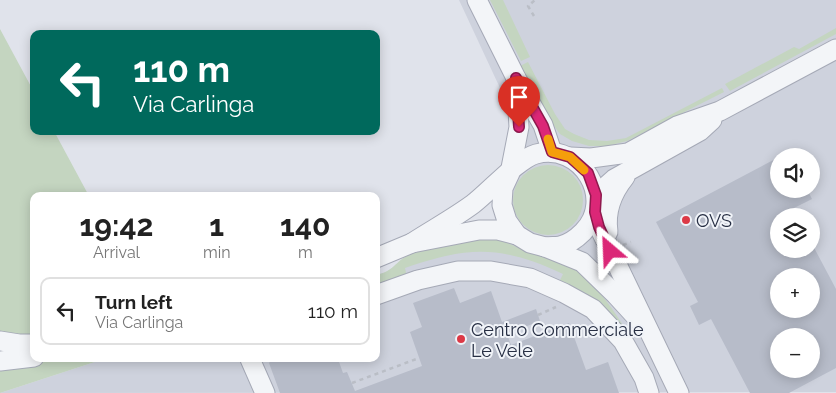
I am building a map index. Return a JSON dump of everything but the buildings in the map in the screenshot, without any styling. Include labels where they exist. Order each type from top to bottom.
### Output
[{"type":"street","points":[[478,0],[516,78],[543,126],[552,152]]},
{"type":"street","points":[[380,256],[407,245],[473,204],[522,161],[536,154],[552,152],[570,157],[590,158],[628,153],[677,126],[720,112],[836,49]]},
{"type":"street","points":[[516,78],[519,127],[510,173],[503,188],[502,205],[507,221],[517,235]]},
{"type":"street","points":[[545,247],[561,246],[576,239],[588,227],[595,204],[614,178],[700,131],[720,112]]},
{"type":"street","points":[[570,157],[588,173],[599,227],[679,393]]},
{"type":"street","points":[[610,251],[606,220],[610,202],[621,183],[634,167]]},
{"type":"street","points":[[380,246],[407,245],[479,230],[498,230],[517,235],[530,243],[582,262],[648,330]]},
{"type":"street","points":[[380,268],[389,265],[398,258],[407,245]]},
{"type":"street","points":[[380,294],[418,280],[458,271],[491,271],[530,278],[564,293],[593,309],[623,341],[644,378],[656,391]]},
{"type":"street","points":[[616,295],[656,372],[656,391]]},
{"type":"street","points":[[0,340],[30,344]]},
{"type":"street","points":[[0,361],[30,357]]},
{"type":"street","points":[[252,362],[263,376]]},
{"type":"path","points":[[534,16],[528,6],[535,0]]},
{"type":"path","points":[[352,382],[419,358]]},
{"type":"shaded area","points":[[459,0],[836,0],[836,392],[0,393],[95,362],[380,362],[380,274],[387,272],[408,255],[495,238],[514,118]]},
{"type":"green space","points":[[490,0],[503,0],[530,57],[521,61]]},
{"type":"green space","points":[[836,28],[836,34],[730,91],[725,84],[794,47],[799,49]]},
{"type":"green space","points":[[0,29],[30,85],[30,135],[56,135],[87,192],[30,192],[30,334],[16,336],[0,331]]},
{"type":"green space","points":[[528,62],[555,114],[565,129],[589,140],[607,141],[626,138],[722,88],[724,92],[627,141],[607,146],[589,146],[572,141],[560,134],[548,118],[520,66]]},
{"type":"green space","points":[[555,165],[568,171],[577,180],[581,186],[583,200],[581,214],[573,225],[562,233],[541,235],[534,233],[523,225],[515,214],[513,193],[515,186],[523,175],[534,167]]},
{"type":"green space","points":[[495,238],[531,253],[562,259],[570,263],[606,300],[627,331],[651,377],[558,284],[563,274],[521,258],[485,252],[448,256],[405,268],[407,277],[380,287],[380,274],[387,271],[409,255],[439,246]]},
{"type":"green space","points":[[35,362],[95,362],[0,393],[0,365]]},
{"type":"slow traffic","points":[[548,139],[552,152],[570,157],[584,170]]},
{"type":"place","name":"OVS","points":[[686,220]]},
{"type":"place","name":"Centro Commerciale Le Vele","points":[[461,339]]},
{"type":"route","points":[[519,127],[516,78],[543,126],[552,152],[570,157],[588,173],[596,195],[595,212],[599,227],[610,251]]}]
